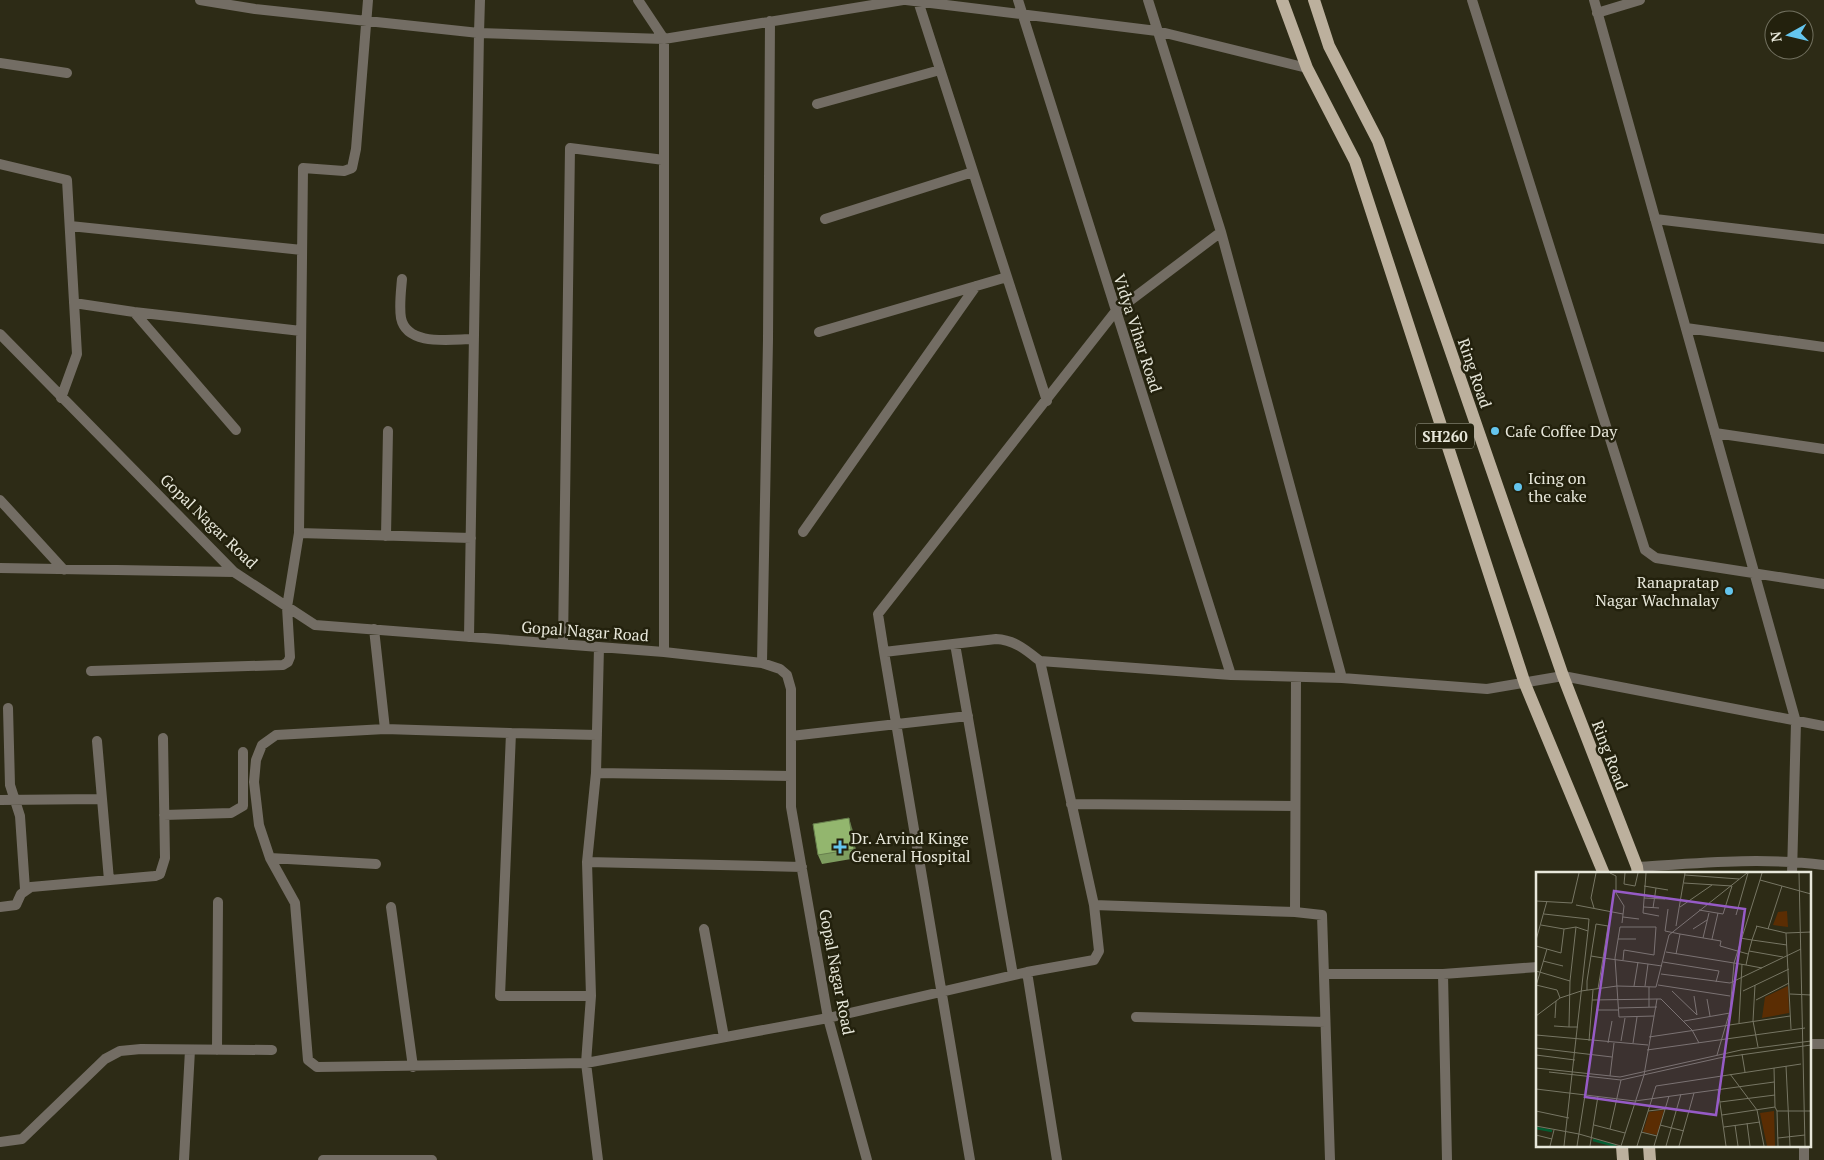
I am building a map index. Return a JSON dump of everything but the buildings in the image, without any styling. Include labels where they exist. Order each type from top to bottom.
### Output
[{"type":"main road","name":"SH260","points":[[1282,0],[1308,68],[1355,161],[1525,684],[1603,872]]},
{"type":"main road","name":"Ring Road","points":[[1314,0],[1329,46],[1378,141],[1563,676],[1637,871]]},
{"type":"street","points":[[200,0],[255,5],[364,22],[479,33],[664,39],[904,0],[1022,13],[1157,32],[1308,68]]},
{"type":"street","points":[[91,671],[283,665],[288,662],[290,657],[287,606],[299,533],[303,168],[344,171],[352,168],[356,149],[364,22],[368,0]]},
{"type":"street","points":[[469,637],[480,0]]},
{"type":"street","points":[[638,0],[664,39],[664,652]]},
{"type":"street","name":"Vidya Vihar Road","points":[[1018,0],[1231,675]]},
{"type":"street","points":[[1148,0],[1221,232],[1342,678]]},
{"type":"street","points":[[1472,0],[1645,550],[1656,558],[1824,584]]},
{"type":"street","points":[[1594,0],[1796,722],[1792,872]]},
{"type":"street","points":[[1597,13],[1640,0]]},
{"type":"street","points":[[918,1],[1046,401]]},
{"type":"street","points":[[762,663],[768,350],[770,21]]},
{"type":"street","points":[[0,63],[67,73]]},
{"type":"street","points":[[817,104],[940,70]]},
{"type":"street","points":[[563,644],[570,148],[664,160]]},
{"type":"street","points":[[0,164],[68,180],[77,354],[61,398]]},
{"type":"street","points":[[825,219],[973,172]]},
{"type":"street","points":[[1655,218],[1824,239]]},
{"type":"street","points":[[70,226],[302,250]]},
{"type":"street","points":[[970,1160],[940,992],[878,614],[1115,312],[1221,232]]},
{"type":"street","points":[[820,332],[1007,277]]},
{"type":"street","points":[[402,280],[401,319],[407,330],[420,338],[473,339]]},
{"type":"street","points":[[803,532],[976,286]]},
{"type":"street","points":[[74,303],[134,312],[301,331]]},
{"type":"street","points":[[134,312],[236,430]]},
{"type":"street","points":[[1686,328],[1824,347]]},
{"type":"street","name":"Gopal Nagar Road","points":[[0,334],[234,572],[315,625],[664,652],[762,663],[780,669],[787,675],[791,689],[791,807],[828,1018],[867,1160]]},
{"type":"street","points":[[386,536],[388,431]]},
{"type":"street","points":[[1715,433],[1824,448]]},
{"type":"street","points":[[0,500],[64,570]]},
{"type":"street","points":[[299,533],[470,538]]},
{"type":"street","points":[[0,568],[234,572]]},
{"type":"street","points":[[374,629],[385,729]]},
{"type":"street","points":[[884,652],[1007,640],[1022,646],[1040,661],[1231,675],[1342,678],[1487,689],[1563,676],[1824,726]]},
{"type":"street","points":[[955,644],[1013,975]]},
{"type":"street","points":[[598,1160],[586,1063],[591,996],[587,862],[596,773],[599,647]]},
{"type":"street","points":[[597,735],[385,729],[276,735],[262,745],[256,760],[254,782],[260,825],[270,858],[295,903],[308,1060],[317,1067],[586,1063],[828,1018],[1013,975],[1094,960],[1099,951],[1094,905],[1040,661]]},
{"type":"street","points":[[1295,912],[1296,677]]},
{"type":"street","points":[[0,907],[16,905],[25,889],[20,816],[10,785],[8,708]]},
{"type":"street","points":[[791,736],[968,716]]},
{"type":"street","points":[[511,733],[500,996],[591,996]]},
{"type":"street","points":[[25,889],[35,886],[156,876],[160,874],[165,858],[163,738]]},
{"type":"street","points":[[97,741],[109,880]]},
{"type":"street","points":[[164,815],[231,813],[243,806],[243,752]]},
{"type":"street","points":[[596,773],[791,776]]},
{"type":"street","points":[[0,800],[102,799]]},
{"type":"street","points":[[1071,804],[1295,806]]},
{"type":"street","points":[[270,858],[376,864]]},
{"type":"street","points":[[1637,871],[1728,861],[1791,861],[1824,865]]},
{"type":"street","points":[[587,862],[802,867]]},
{"type":"street","points":[[217,1050],[218,902]]},
{"type":"street","points":[[1094,905],[1295,912],[1322,915],[1330,1160]]},
{"type":"street","points":[[391,907],[413,1067]]},
{"type":"street","points":[[704,929],[724,1037]]},
{"type":"street","points":[[1324,974],[1442,974],[1536,967]]},
{"type":"street","points":[[1027,972],[1057,1160]]},
{"type":"street","points":[[1442,974],[1448,1160]]},
{"type":"street","points":[[1136,1017],[1325,1022]]},
{"type":"street","points":[[184,1160],[190,1050]]},
{"type":"street","points":[[0,1142],[22,1139],[105,1059],[120,1051],[272,1050]]},
{"type":"street","points":[[323,1160],[432,1160]]},
{"type":"place","name":"Cafe Coffee Day","points":[[1495,431]]},
{"type":"place","name":"Icing on the cake","points":[[1518,487]]},
{"type":"place","name":"Ranapratap Nagar Wachnalay","points":[[1729,591]]},
{"type":"place","name":"Dr. Arvind Kinge General Hospital","points":[[840,847]]}]
